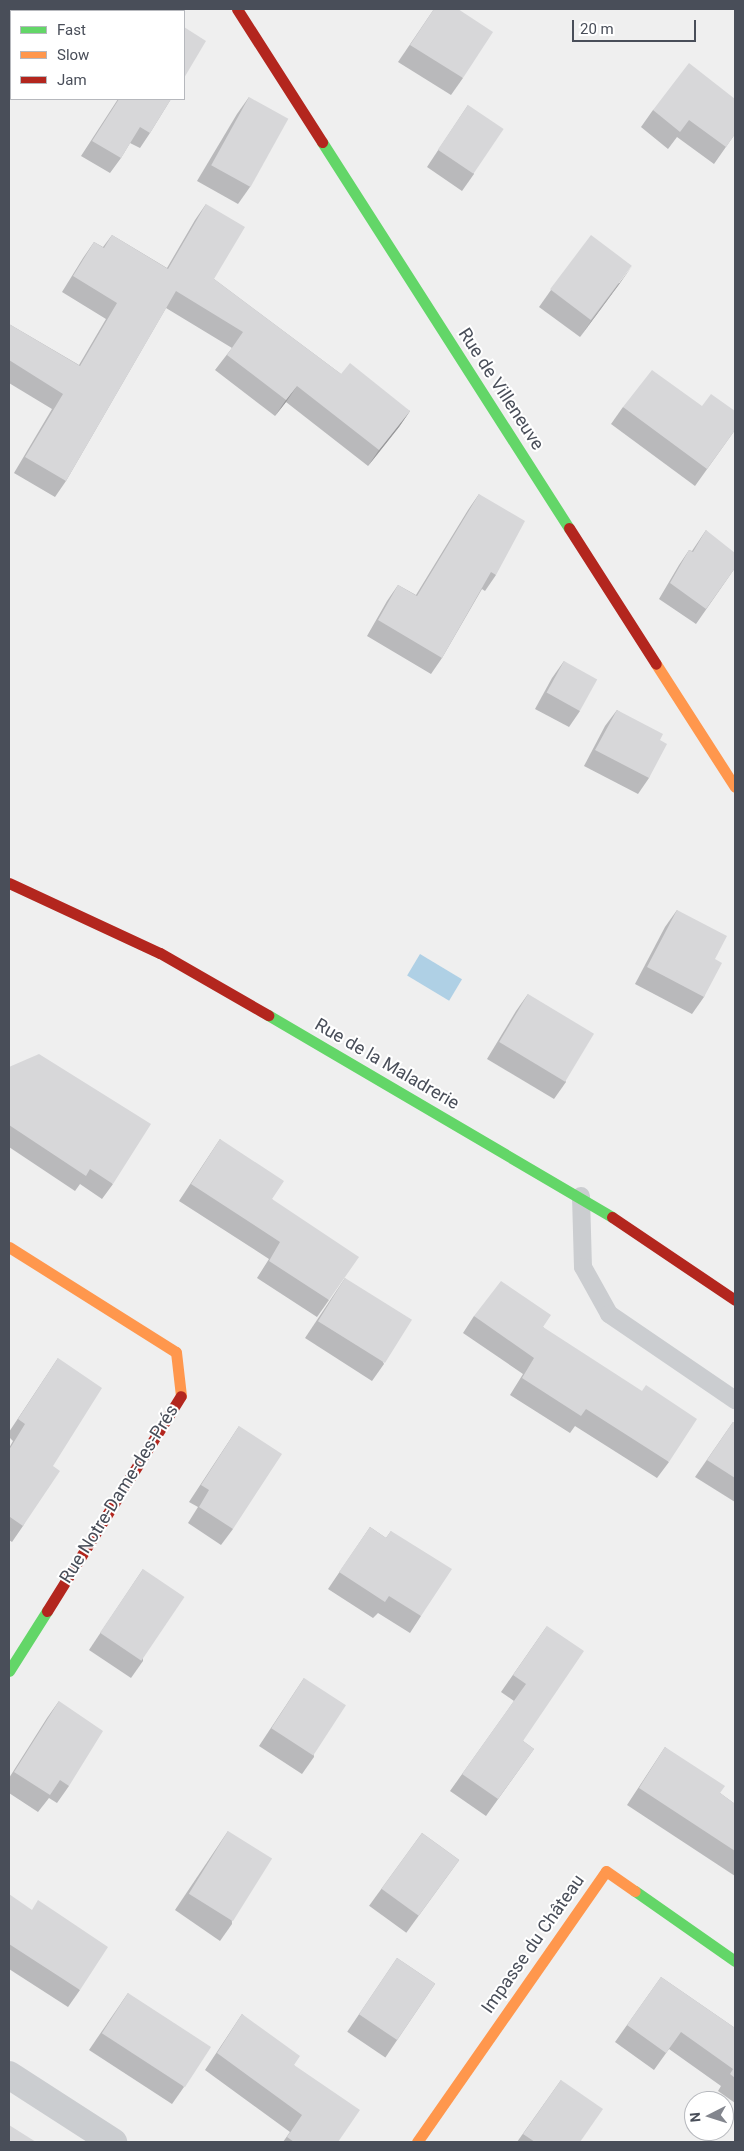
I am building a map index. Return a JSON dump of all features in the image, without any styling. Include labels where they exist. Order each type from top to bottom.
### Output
[{"type":"street","name":"Rue de Villeneuve","points":[[236,9],[735,788]]},
{"type":"street","name":"Rue de la Maladrerie","points":[[9,882],[160,953],[581,1196],[735,1300]]},
{"type":"street","name":"Rue Notre-Dame-des-Prés","points":[[9,1247],[176,1352],[182,1393],[9,1671]]},
{"type":"street","name":"Impasse du Château","points":[[417,2142],[606,1871],[735,1962]]},
{"type":"street","points":[[9,2075],[112,2142]]},
{"type":"lane","points":[[581,1196],[583,1267],[609,1314],[735,1400]]},
{"type":"water","points":[[420,954],[462,979],[449,1001],[407,975]]},
{"type":"building","points":[[111,9],[155,9],[155,10]]},
{"type":"building","points":[[434,9],[458,9],[493,32],[463,78],[410,45]]},
{"type":"building","points":[[185,28],[206,41],[185,76]]},
{"type":"building","points":[[689,63],[735,99],[735,134],[726,147],[689,120],[680,132],[653,110]]},
{"type":"building","points":[[249,97],[288,119],[251,187],[211,165]]},
{"type":"building","points":[[118,100],[170,100],[150,133],[140,127],[121,158],[92,141]]},
{"type":"building","points":[[468,105],[504,129],[473,174],[438,150]]},
{"type":"building","points":[[206,204],[245,227],[214,279],[341,374],[350,363],[410,411],[379,450],[297,386],[286,400],[227,355],[243,332],[176,291],[66,481],[25,457],[63,394],[9,360],[9,324],[80,366],[117,303],[73,276],[94,242],[104,248],[112,235],[168,269]]},
{"type":"building","points":[[591,235],[632,266],[591,320],[550,289]]},
{"type":"building","points":[[652,370],[702,406],[711,394],[735,411],[735,430],[707,469],[623,407]]},
{"type":"building","points":[[479,494],[525,521],[496,575],[491,572],[442,658],[378,620],[398,585],[417,596]]},
{"type":"building","points":[[706,530],[735,553],[735,568],[706,609],[670,583],[689,550],[693,552]]},
{"type":"building","points":[[564,661],[597,679],[580,711],[547,692]]},
{"type":"building","points":[[617,710],[663,734],[660,740],[667,744],[649,778],[595,750]]},
{"type":"building","points":[[677,910],[727,936],[715,959],[722,963],[704,997],[647,967]]},
{"type":"building","points":[[528,994],[594,1034],[565,1082],[499,1042]]},
{"type":"building","points":[[39,1054],[151,1124],[113,1184],[90,1169],[86,1176],[9,1125],[9,1067]]},
{"type":"building","points":[[220,1139],[284,1181],[272,1199],[359,1257],[329,1300],[269,1261],[280,1242],[191,1184]]},
{"type":"building","points":[[345,1278],[412,1320],[385,1363],[318,1321]]},
{"type":"building","points":[[501,1281],[551,1315],[543,1327],[642,1391],[646,1385],[697,1419],[669,1462],[586,1409],[581,1416],[522,1378],[534,1358],[474,1316]]},
{"type":"building","points":[[58,1358],[102,1388],[53,1466],[60,1471],[23,1526],[10,1517],[9,1519],[9,1450],[25,1424],[18,1419]]},
{"type":"building","points":[[733,1422],[735,1424],[735,1478],[707,1460]]},
{"type":"building","points":[[239,1426],[282,1454],[233,1529],[199,1507],[209,1490],[201,1485]]},
{"type":"building","points":[[370,1527],[386,1538],[391,1531],[452,1569],[421,1616],[389,1596],[385,1602],[339,1572]]},
{"type":"building","points":[[143,1569],[184,1597],[141,1661],[100,1633]]},
{"type":"building","points":[[547,1626],[584,1651],[523,1741],[534,1749],[498,1799],[462,1774],[526,1684],[513,1675]]},
{"type":"building","points":[[304,1678],[346,1705],[313,1756],[271,1728]]},
{"type":"building","points":[[59,1701],[103,1731],[69,1786],[60,1780],[50,1795],[14,1772]]},
{"type":"building","points":[[665,1747],[725,1786],[720,1793],[735,1804],[735,1851],[639,1788]]},
{"type":"building","points":[[228,1831],[272,1859],[233,1921],[189,1894]]},
{"type":"building","points":[[422,1833],[459,1860],[419,1916],[381,1889]]},
{"type":"building","points":[[9,1894],[32,1910],[38,1900],[108,1947],[80,1990],[9,1944]]},
{"type":"building","points":[[397,1958],[435,1984],[397,2040],[359,2014]]},
{"type":"building","points":[[661,1977],[735,2028],[735,2078],[730,2074],[733,2069],[681,2032],[666,2053],[627,2025]]},
{"type":"building","points":[[128,1993],[211,2047],[185,2087],[102,2033]]},
{"type":"building","points":[[242,2014],[300,2056],[294,2065],[360,2110],[338,2142],[294,2142],[287,2137],[302,2115],[217,2053]]},
{"type":"building","points":[[561,2080],[603,2109],[580,2142],[535,2142],[523,2134]]},
{"type":"building","points":[[9,2125],[36,2142],[9,2142]]},
{"type":"traffic: fast","points":[[322,142],[569,528]]},
{"type":"traffic: fast","points":[[268,1015],[612,1217]]},
{"type":"traffic: fast","points":[[9,1671],[47,1611]]},
{"type":"traffic: fast","points":[[635,1891],[735,1961]]},
{"type":"traffic: slow","points":[[656,664],[735,787]]},
{"type":"traffic: slow","points":[[9,1247],[176,1352],[181,1396]]},
{"type":"traffic: slow","points":[[417,2142],[606,1871],[635,1891]]},
{"type":"traffic: jam","points":[[237,9],[322,142]]},
{"type":"traffic: jam","points":[[569,528],[656,664]]},
{"type":"traffic: jam","points":[[9,883],[160,953],[268,1015]]},
{"type":"traffic: jam","points":[[612,1217],[735,1300]]},
{"type":"traffic: jam","points":[[47,1611],[181,1396]]}]
